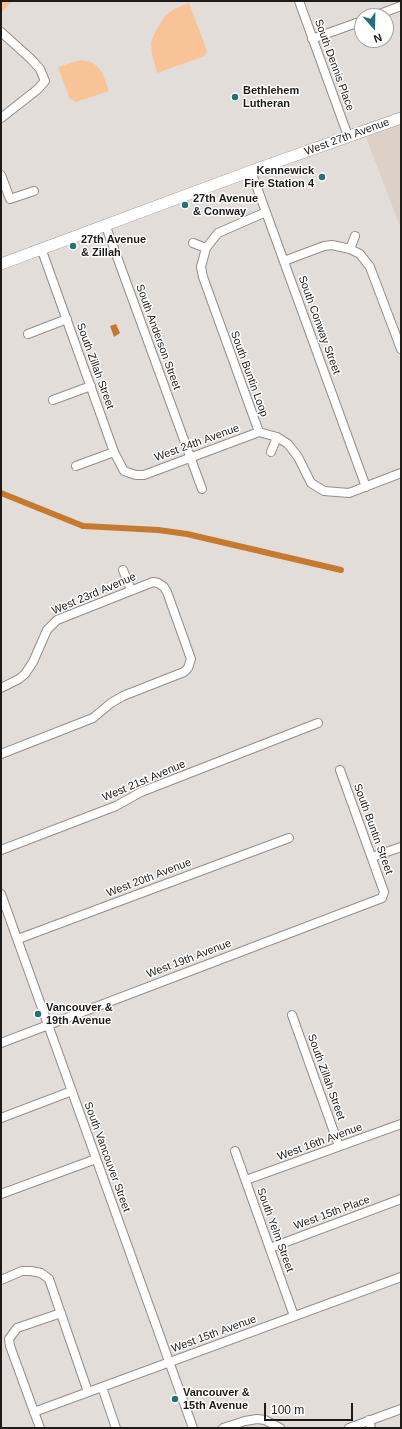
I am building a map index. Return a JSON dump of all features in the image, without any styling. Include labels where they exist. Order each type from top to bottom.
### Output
[{"type":"main road","name":"West 27th Avenue","points":[[1,264],[105,224],[401,118]]},
{"type":"street","name":"South Dennis Place","points":[[299,1],[348,136]]},
{"type":"street","points":[[312,39],[354,24]]},
{"type":"street","points":[[1,32],[31,58],[44,75],[45,81],[38,89],[1,118]]},
{"type":"street","name":"South Conway Street","points":[[251,171],[366,487]]},
{"type":"street","points":[[1,176],[10,200],[34,191]]},
{"type":"street","name":"South Buntin Loop","points":[[266,212],[226,228],[218,233],[206,248],[201,267],[203,277],[258,432],[277,437],[293,450],[310,482],[324,491],[349,494],[401,473]]},
{"type":"street","name":"South Anderson Street","points":[[105,224],[202,489]]},
{"type":"street","points":[[350,249],[355,236]]},
{"type":"street","points":[[193,243],[206,248]]},
{"type":"street","points":[[284,261],[324,246],[332,245],[350,249],[360,254],[370,267],[401,349]]},
{"type":"street","name":"South Zillah Street","points":[[41,248],[114,452],[124,471],[136,475],[144,475]]},
{"type":"street","points":[[28,334],[67,319]]},
{"type":"street","points":[[53,400],[91,386]]},
{"type":"street","name":"West 24th Avenue","points":[[144,475],[258,432]]},
{"type":"street","points":[[271,452],[277,437]]},
{"type":"street","points":[[76,466],[114,452]]},
{"type":"street","points":[[123,570],[130,590]]},
{"type":"street","name":"West 23rd Avenue","points":[[1,688],[19,680],[25,674],[33,662],[47,630],[57,620],[147,583],[158,583],[167,592],[191,659],[188,668],[181,674],[116,699],[99,714],[87,721],[1,754]]},
{"type":"street","name":"West 21st Avenue","points":[[1,850],[116,806],[141,792],[318,723]]},
{"type":"street","name":"South Buntin Street","points":[[340,770],[372,857],[384,896]]},
{"type":"street","name":"West 20th Avenue","points":[[18,939],[289,838]]},
{"type":"street","points":[[372,857],[401,847]]},
{"type":"street","name":"South Vancouver Street","points":[[1,894],[192,1428]]},
{"type":"street","name":"West 19th Avenue","points":[[1,1043],[384,896]]},
{"type":"street","name":"South Zillah Street","points":[[292,1015],[339,1146]]},
{"type":"street","points":[[1,1118],[72,1091]]},
{"type":"street","name":"West 16th Avenue","points":[[246,1180],[401,1124]]},
{"type":"street","name":"South Yelm Street","points":[[235,1150],[294,1316]]},
{"type":"street","points":[[1,1194],[96,1159]]},
{"type":"street","name":"West 15th Place","points":[[270,1248],[401,1200]]},
{"type":"street","points":[[1,1280],[22,1271],[35,1271],[49,1279],[88,1392]]},
{"type":"street","name":"West 15th Avenue","points":[[34,1412],[401,1277]]},
{"type":"street","points":[[40,1428],[10,1346],[11,1335],[17,1328],[61,1313]]},
{"type":"street","points":[[102,1387],[116,1428]]},
{"type":"street","points":[[349,1428],[370,1424],[401,1409]]},
{"type":"street","points":[[223,1428],[244,1421],[257,1420],[265,1420],[280,1428]]},
{"type":"shaded area","points":[[1,1],[12,1],[1,13]]},
{"type":"shaded area","points":[[189,3],[207,51],[205,56],[157,73],[151,43],[154,34],[165,16],[174,9]]},
{"type":"shaded area","points":[[81,60],[91,62],[97,66],[102,72],[109,91],[76,102],[70,99],[58,67]]},
{"type":"shaded area","points":[[401,125],[401,229],[366,137]]},
{"type":"shaded area","points":[[116,324],[120,333],[114,337],[110,326]]},
{"type":"waterway","points":[[1,493],[83,526],[158,530],[187,534],[341,570]]},
{"type":"place","name":"Bethlehem Lutheran","points":[[235,97]]},
{"type":"place","name":"Kennewick Fire Station 4","points":[[322,177]]},
{"type":"place","name":"27th Avenue & Conway","points":[[185,205]]},
{"type":"place","name":"27th Avenue & Zillah","points":[[73,246]]},
{"type":"place","name":"Vancouver & 19th Avenue","points":[[38,1014]]},
{"type":"place","name":"Vancouver & 15th Avenue","points":[[175,1399]]}]
